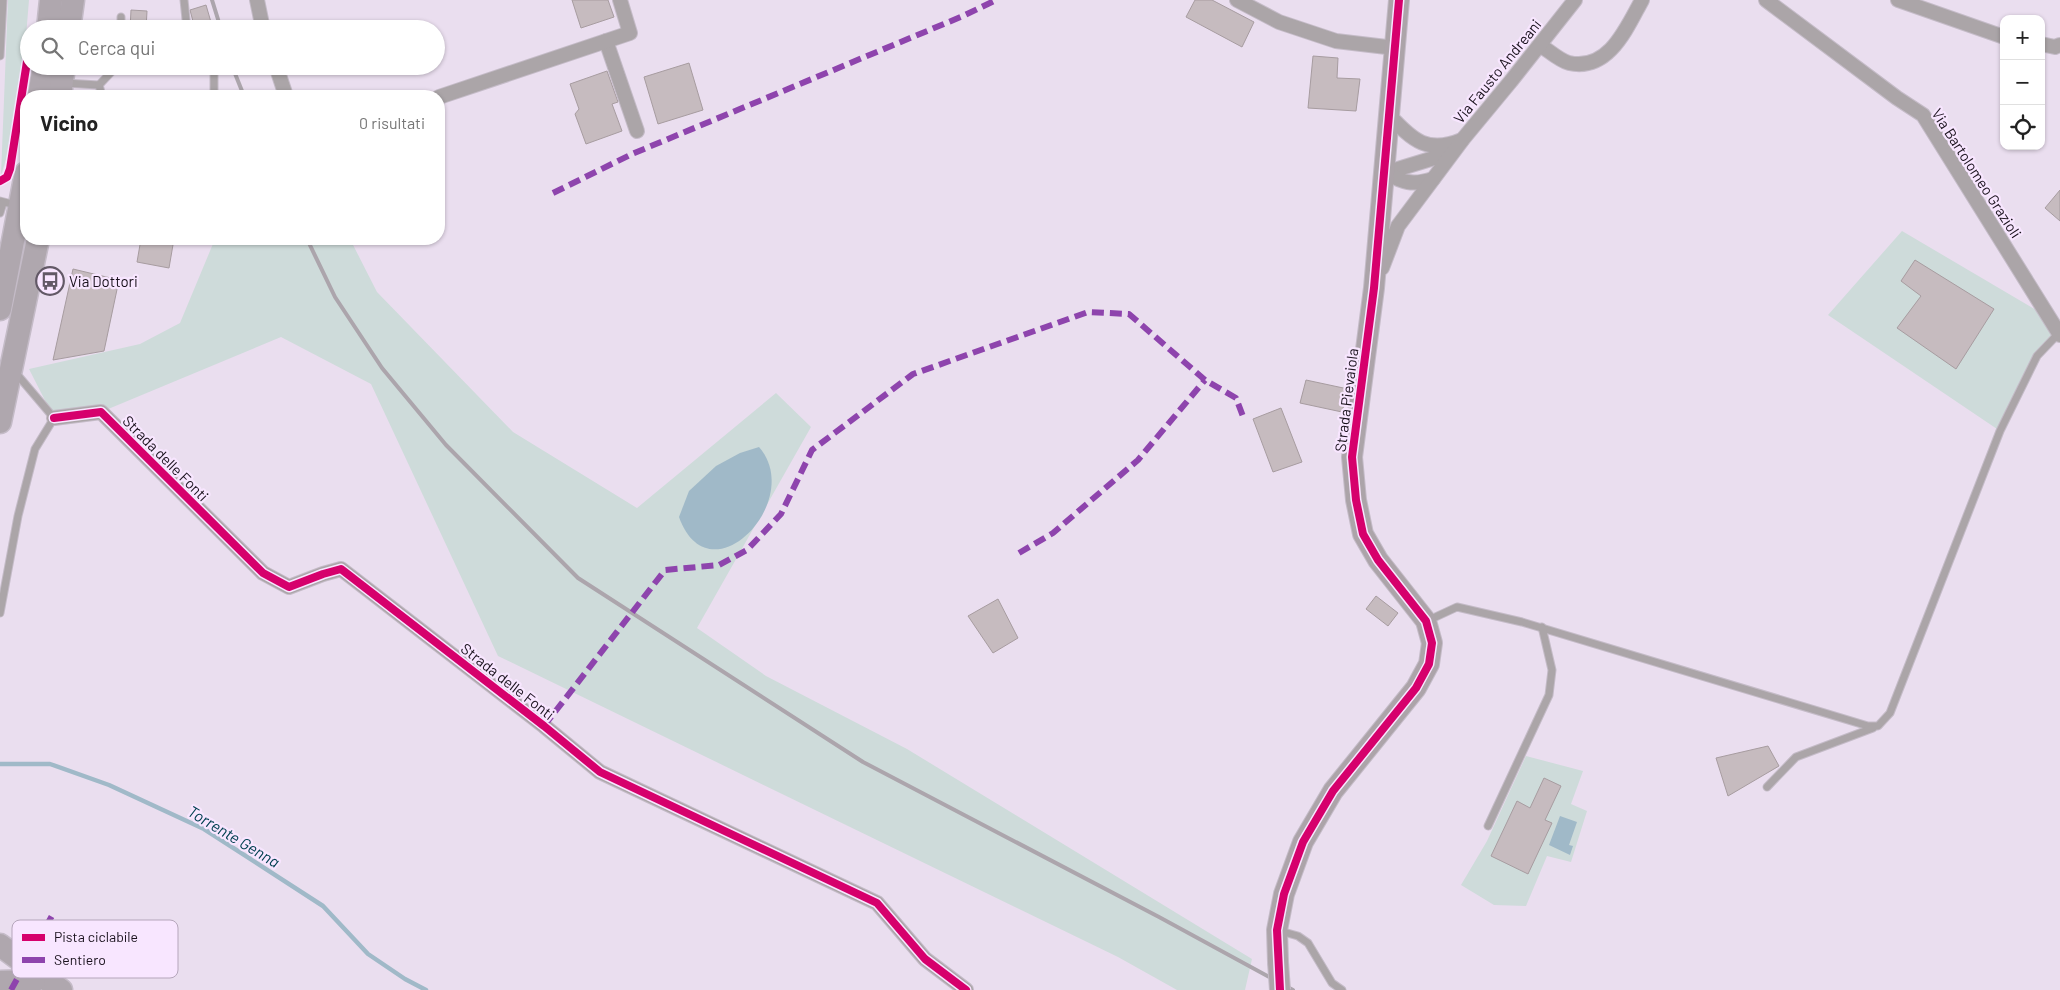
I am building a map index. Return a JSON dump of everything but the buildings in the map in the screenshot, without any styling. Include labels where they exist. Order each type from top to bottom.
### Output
[{"type":"main road","points":[[49,20],[51,0]]},
{"type":"main road","points":[[70,20],[73,0]]},
{"type":"main road","points":[[40,90],[42,75]]},
{"type":"main road","points":[[0,309],[8,203],[20,183]]},
{"type":"main road","points":[[0,422],[37,245]]},
{"type":"main road","points":[[0,945],[12,954]]},
{"type":"main road","points":[[0,958],[12,966]]},
{"type":"main road","points":[[30,978],[55,990]]},
{"type":"main road","points":[[44,978],[60,990]]},
{"type":"main road","points":[[0,982],[34,981]]},
{"type":"street","points":[[257,0],[261,20]]},
{"type":"street","points":[[445,95],[630,33],[620,0]]},
{"type":"street","points":[[1237,0],[1279,22],[1336,41],[1395,48]]},
{"type":"street","name":"Strada Pievaiola","points":[[1280,990],[1277,930],[1284,894],[1303,842],[1333,790],[1416,688],[1429,664],[1432,643],[1426,621],[1378,560],[1363,534],[1356,500],[1352,457],[1374,288],[1399,0]]},
{"type":"street","name":"Via Fausto Andreani","points":[[1374,288],[1398,226],[1462,139],[1575,0]]},
{"type":"street","points":[[1540,45],[1569,63],[1589,63],[1616,46],[1642,0]]},
{"type":"street","name":"Via Bartolomeo Grazioli","points":[[1766,0],[1897,98],[1923,115],[2059,335]]},
{"type":"street","points":[[1898,0],[2000,36]]},
{"type":"street","points":[[606,41],[637,131]]},
{"type":"street","points":[[2045,45],[2060,45]]},
{"type":"street","points":[[279,75],[284,90]]},
{"type":"street","points":[[1390,116],[1408,134],[1421,142],[1446,146]]},
{"type":"street","name":"Via Fausto Andreani","points":[[1385,173],[1434,158],[1446,146],[1462,139]]},
{"type":"street","points":[[1385,173],[1403,182],[1420,184],[1433,179]]},
{"type":"street","name":"Strada delle Fonti","points":[[54,418],[101,412],[263,573],[289,587],[341,569],[544,726],[600,772],[877,903],[925,958],[966,990]]},
{"type":"lane","points":[[0,56],[3,0]]},
{"type":"lane","points":[[184,0],[186,20]]},
{"type":"lane","points":[[99,85],[108,75]]},
{"type":"lane","points":[[214,75],[214,90]]},
{"type":"lane","points":[[62,82],[99,85]]},
{"type":"lane","points":[[99,85],[100,90]]},
{"type":"lane","points":[[0,213],[8,203]]},
{"type":"lane","points":[[1767,787],[1796,757],[1878,726],[1890,713],[2000,431],[2037,356],[2059,335]]},
{"type":"lane","points":[[0,613],[18,516],[35,449],[54,418],[11,368]]},
{"type":"lane","points":[[1426,621],[1457,607],[1542,627],[1844,720],[1868,726],[1878,726]]},
{"type":"lane","points":[[1488,826],[1549,695],[1552,670],[1542,627]]},
{"type":"lane","points":[[1277,930],[1298,936],[1308,943],[1332,983],[1342,990]]},
{"type":"shaded area","points":[[8,0],[29,0],[27,20],[20,20],[20,75],[22,75],[13,133],[1,175]]},
{"type":"shaded area","points":[[1902,231],[2048,317],[2058,334],[2037,356],[2000,431],[1828,315]]},
{"type":"shaded area","points":[[212,245],[353,245],[377,292],[513,432],[637,508],[776,393],[811,427],[697,628],[766,676],[907,749],[1252,959],[1245,990],[1177,990],[1118,957],[498,656],[371,384],[281,337],[101,412],[54,418],[29,369],[140,344],[180,323]]},
{"type":"shaded area","points":[[1526,756],[1583,771],[1571,804],[1587,811],[1571,862],[1547,856],[1526,906],[1494,905],[1461,885],[1487,841]]},
{"type":"water","points":[[759,447],[770,469],[771,493],[762,515],[748,534],[730,546],[711,549],[693,540],[679,517],[689,491],[716,466],[740,453]]},
{"type":"water","points":[[1560,816],[1577,822],[1569,845],[1573,846],[1570,855],[1549,845]]},
{"type":"waterway","name":"Torrente Genna","points":[[0,764],[50,764],[109,785],[204,829],[323,906],[368,954],[405,979],[426,990]]},
{"type":"railway","points":[[212,0],[218,20]]},
{"type":"railway","points":[[236,75],[242,90]]},
{"type":"railway","points":[[310,245],[335,297],[382,368],[446,445],[578,578],[863,762],[1159,917],[1293,990]]},
{"type":"marked path","points":[[553,193],[632,154],[963,16],[996,0]]},
{"type":"marked path","points":[[544,726],[665,570],[719,565],[747,550],[781,514],[812,450],[913,374],[1088,312],[1129,314],[1205,380],[1236,398],[1244,419]]},
{"type":"marked path","points":[[1019,553],[1053,533],[1138,460],[1205,380]]},
{"type":"marked path","points":[[50,920],[54,912]]},
{"type":"marked path","points":[[11,990],[18,978]]},
{"type":"cycle path","points":[[1280,990],[1277,930],[1284,894],[1303,842],[1333,791],[1416,688],[1429,664],[1432,643],[1426,621],[1378,560],[1363,534],[1356,500],[1352,457],[1374,288],[1399,0]]},
{"type":"cycle path","points":[[23,90],[25,75]]},
{"type":"cycle path","points":[[0,181],[7,177],[10,169],[20,106]]},
{"type":"cycle path","points":[[54,418],[101,412],[263,573],[289,587],[341,569],[544,726],[600,772],[877,903],[925,959],[966,990]]},
{"type":"place","name":"Via Dottori","points":[[50,281]]}]
